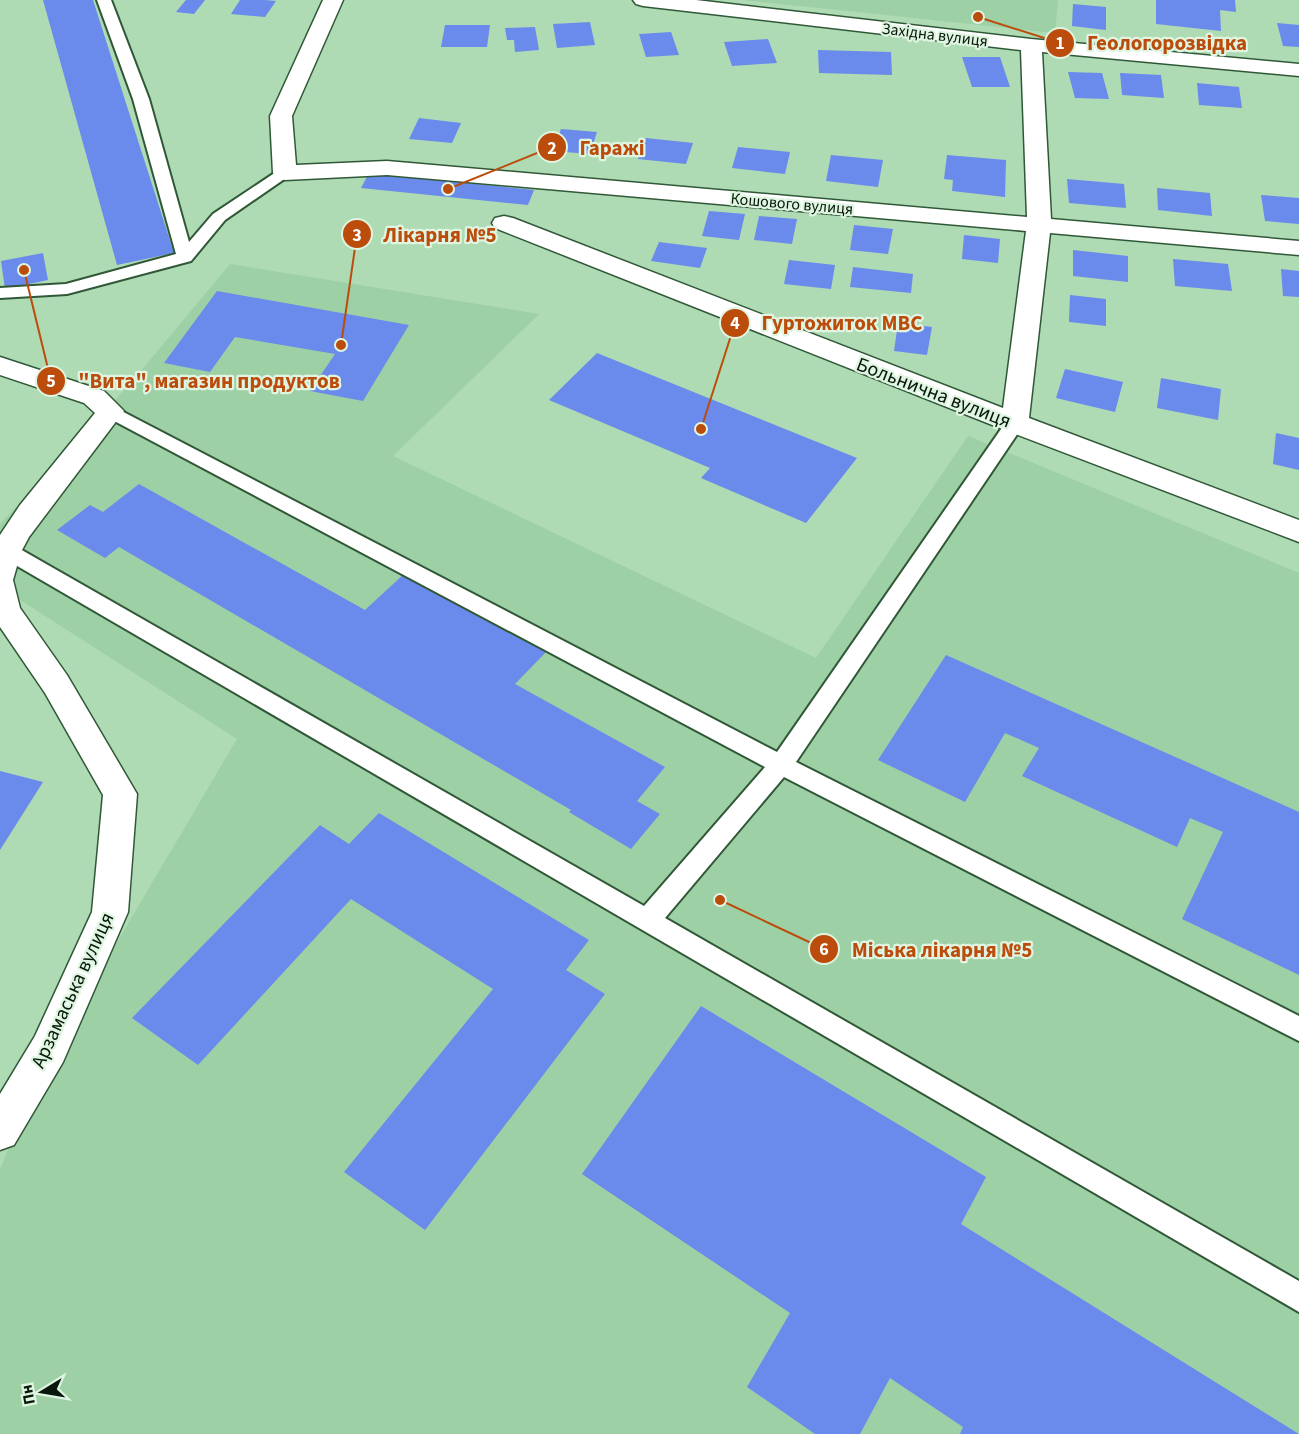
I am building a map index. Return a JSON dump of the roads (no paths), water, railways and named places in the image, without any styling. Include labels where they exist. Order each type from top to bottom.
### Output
[{"type":"street","points":[[285,173],[281,116],[333,0]]},
{"type":"street","name":"Західна вулиця","points":[[643,0],[1031,45],[1299,70]]},
{"type":"street","points":[[1016,423],[1039,224],[1031,45]]},
{"type":"street","name":"Кошового вулиця","points":[[285,173],[387,168],[1039,224],[1299,249]]},
{"type":"street","name":"Больнична вулиця","points":[[504,223],[1299,531]]},
{"type":"street","points":[[0,366],[94,397],[110,411],[96,433],[54,482],[3,563]]},
{"type":"street","name":"Арзамаська вулиця","points":[[0,585],[5,610],[56,684],[120,794],[110,912],[49,1049],[0,1131]]},
{"type":"lane","points":[[104,0],[141,99],[185,257]]},
{"type":"lane","points":[[0,293],[67,289],[185,257],[219,217],[285,173]]},
{"type":"lane","points":[[110,411],[781,765],[1299,1029]]},
{"type":"lane","points":[[647,921],[781,765],[1016,423]]},
{"type":"lane","points":[[3,563],[647,921],[1299,1298]]},
{"type":"place","name":"Геологорозвідка","points":[[978,17]]},
{"type":"place","name":"Гаражі","points":[[448,189]]},
{"type":"place","name":"\"Вита\", магазин продуктов","points":[[24,270]]},
{"type":"place","name":"Лікарня №5","points":[[341,345]]},
{"type":"place","name":"Гуртожиток МВС","points":[[701,429]]},
{"type":"place","name":"Міська лікарня №5","points":[[720,900]]}]
